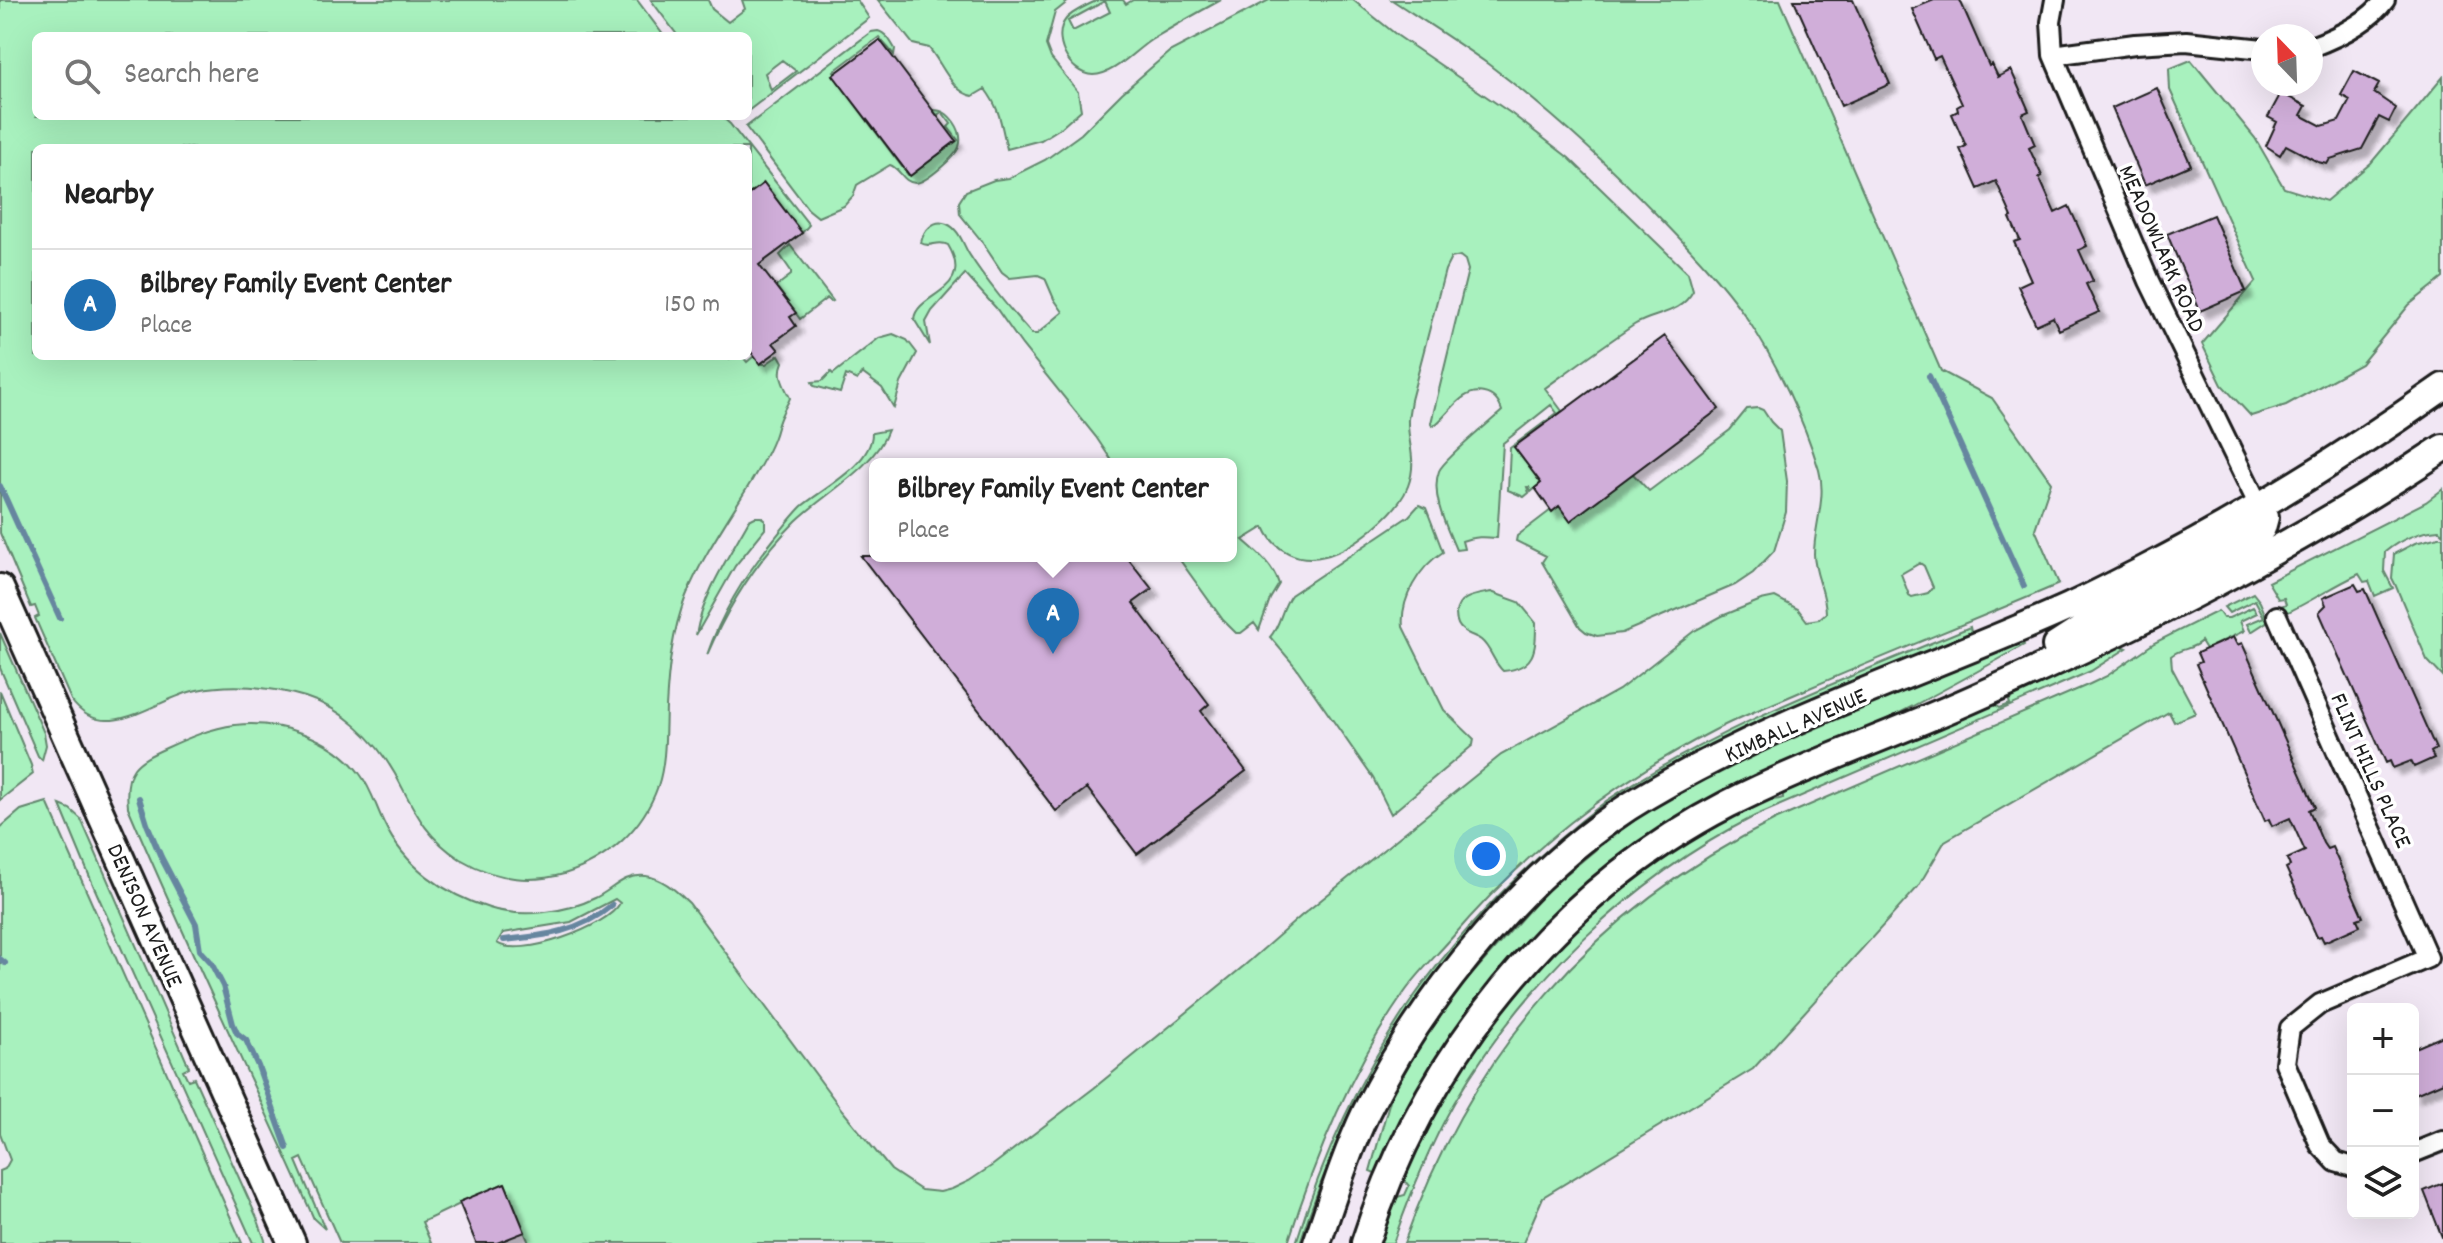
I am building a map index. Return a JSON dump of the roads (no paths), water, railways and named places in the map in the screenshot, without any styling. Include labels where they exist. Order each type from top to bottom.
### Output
[{"type":"main road","name":"KIMBALL AVENUE","points":[[1317,1243],[1366,1113],[1432,1004],[1516,903],[1606,821],[1718,757],[2072,606],[2260,508],[2443,387]]},
{"type":"main road","name":"KIMBALL AVENUE","points":[[1365,1243],[1387,1182],[1435,1084],[1495,999],[1536,951],[1572,914],[1622,872],[1677,833],[1728,804],[1979,697],[2142,621],[2335,515],[2443,448]]},
{"type":"main road","points":[[1979,697],[2107,613],[2252,537],[2262,528],[2265,517],[2260,508]]},
{"type":"main road","name":"DENISON AVENUE","points":[[0,588],[292,1243]]},
{"type":"street","name":"MEADOWLARK ROAD","points":[[2055,0],[2051,22],[2053,55],[2149,281],[2260,508]]},
{"type":"street","points":[[2323,43],[2353,28],[2385,0]]},
{"type":"street","points":[[2053,55],[2186,41],[2251,47]]},
{"type":"street","name":"FLINT HILLS PLACE","points":[[2277,616],[2428,958],[2320,1004],[2290,1028],[2285,1063],[2320,1145],[2336,1162],[2347,1165]]},
{"type":"street","points":[[2419,1151],[2443,1141]]},
{"type":"waterway","points":[[1929,376],[2024,586]]},
{"type":"waterway","points":[[0,486],[60,618]]},
{"type":"waterway","points":[[139,798],[161,857],[196,924],[200,950],[210,961],[223,986],[233,1024],[237,1033],[246,1040],[258,1066],[287,1148]]},
{"type":"waterway","points":[[504,940],[574,927],[612,905]]},
{"type":"waterway","points":[[0,959],[5,963]]},
{"type":"place","name":"Bilbrey Family Event Center","points":[[1053,654]]}]
